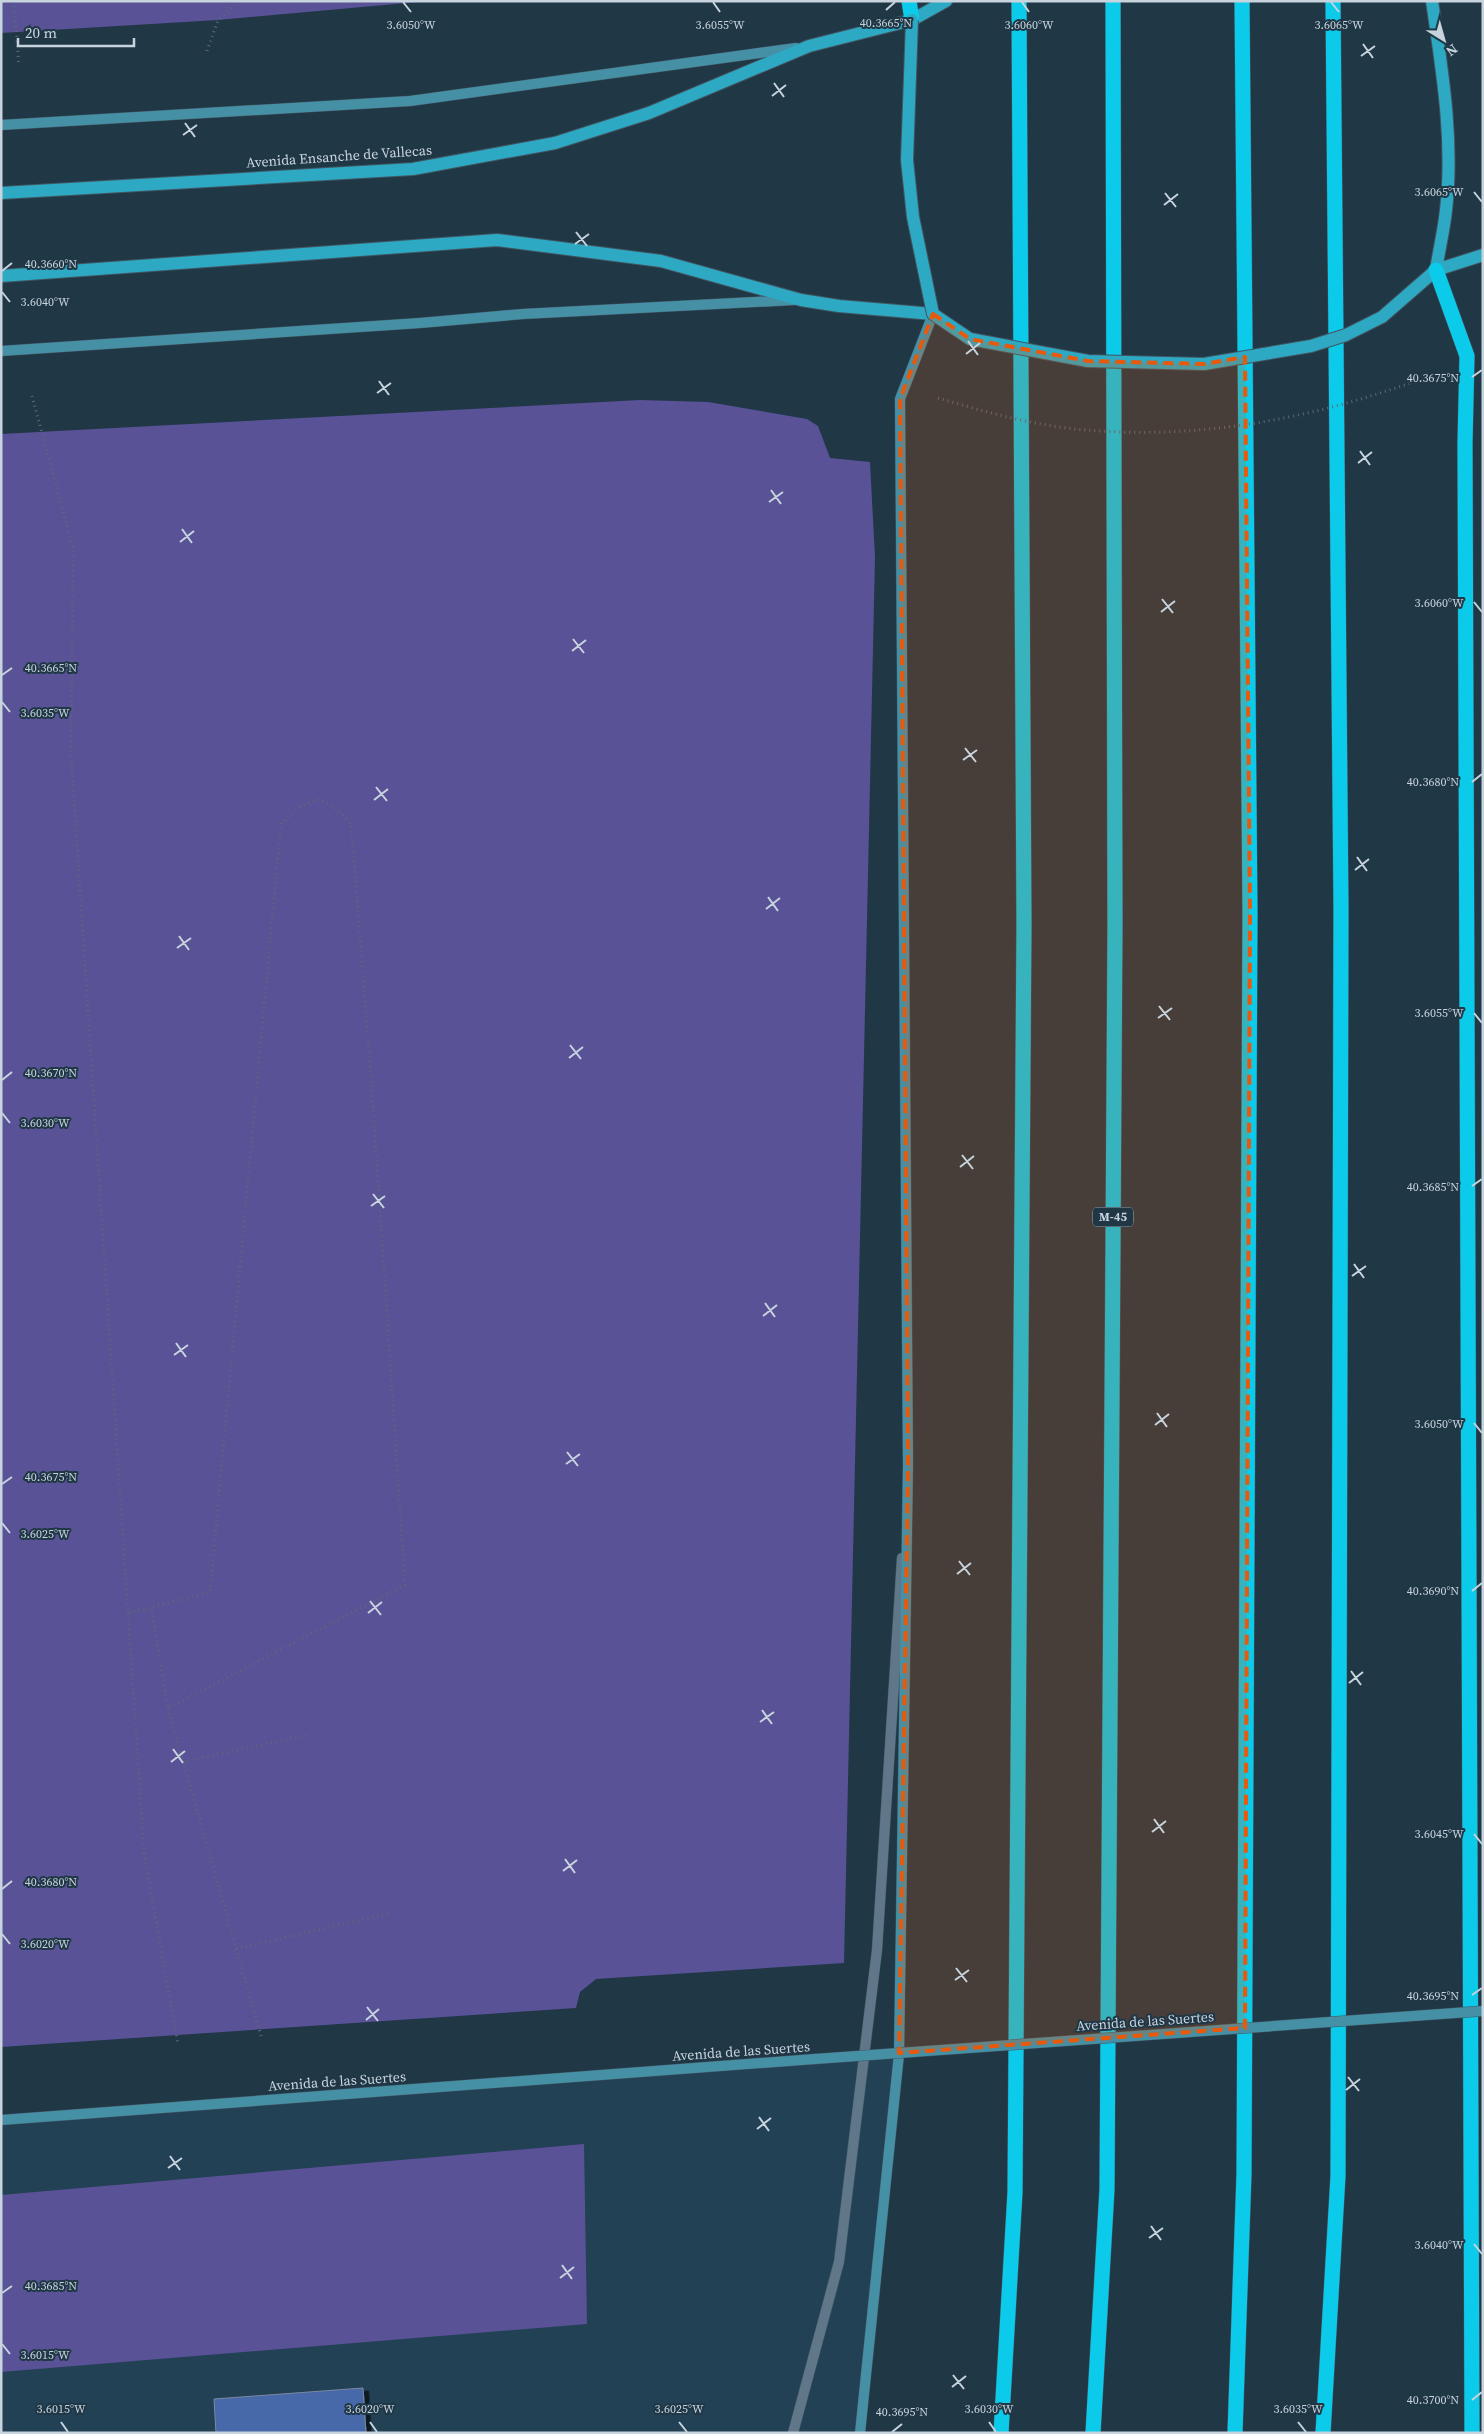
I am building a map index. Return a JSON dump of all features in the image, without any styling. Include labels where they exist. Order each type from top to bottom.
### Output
[{"type":"highway","points":[[908,1],[912,20]]},
{"type":"highway","points":[[1000,2433],[1014,2192],[1024,954],[1019,1]]},
{"type":"highway","name":"M-45","points":[[1093,2433],[1107,2189],[1115,926],[1113,1]]},
{"type":"highway","points":[[1235,2433],[1244,2174],[1250,913],[1242,1]]},
{"type":"highway","points":[[1323,2433],[1338,2176],[1341,909],[1333,1]]},
{"type":"highway","points":[[1436,270],[1467,356],[1465,443],[1466,1226],[1472,2433]]},
{"type":"main road","name":"Avenida Ensanche de Vallecas","points":[[1,193],[413,168],[555,143],[649,113],[809,46],[912,20],[946,1]]},
{"type":"main road","points":[[1432,1],[1443,75],[1448,144],[1446,209],[1436,270]]},
{"type":"main road","points":[[912,20],[907,160],[912,217],[933,314]]},
{"type":"main road","points":[[1,276],[497,240],[661,261],[801,300],[839,306],[933,314],[970,339],[1079,360],[1204,364],[1311,346],[1346,335],[1382,318],[1436,270],[1483,255]]},
{"type":"street","name":"Avenida Ensanche de Vallecas","points":[[1,125],[410,101],[809,46]]},
{"type":"street","points":[[1,351],[411,324],[522,314],[801,300]]},
{"type":"street","points":[[860,2433],[899,2054],[908,1464],[900,399],[933,314]]},
{"type":"street","name":"Avenida de las Suertes","points":[[1,2120],[1483,2011]]},
{"type":"lane","points":[[793,2433],[839,2262],[873,1979],[908,1464]]},
{"type":"path","points":[[14,1],[19,66]]},
{"type":"path","points":[[207,51],[218,20],[239,1]]},
{"type":"path","points":[[938,398],[1004,417],[1076,429],[1154,432],[1225,428],[1297,416],[1368,398],[1424,378]]},
{"type":"path","points":[[32,396],[73,547],[71,756],[144,1853],[178,2044]]},
{"type":"path","points":[[128,1613],[210,1592],[281,823],[300,808],[319,799],[337,808],[351,824],[372,1086],[405,1585],[168,1708]]},
{"type":"path","points":[[150,1607],[168,1708],[262,2039]]},
{"type":"path","points":[[183,1762],[307,1735]]},
{"type":"path","points":[[236,1949],[390,1913]]},
{"type":"highlighted area","points":[[933,314],[970,339],[1088,361],[1204,364],[1245,357],[1250,913],[1245,2028],[899,2053],[908,1464],[900,399]]},
{"type":"shaded area","points":[[1,1],[429,1],[218,20],[1,33]]},
{"type":"shaded area","points":[[640,400],[708,402],[807,419],[818,426],[830,458],[870,462],[875,557],[844,1963],[596,1979],[580,1992],[576,2008],[1,2047],[1,434]]},
{"type":"shaded area","points":[[899,2054],[860,2433],[1,2433],[1,2120]]},
{"type":"shaded area","points":[[584,2144],[587,2324],[1,2372],[1,2195]]},
{"type":"building","points":[[363,2388],[366,2433],[216,2433],[214,2399]]}]
